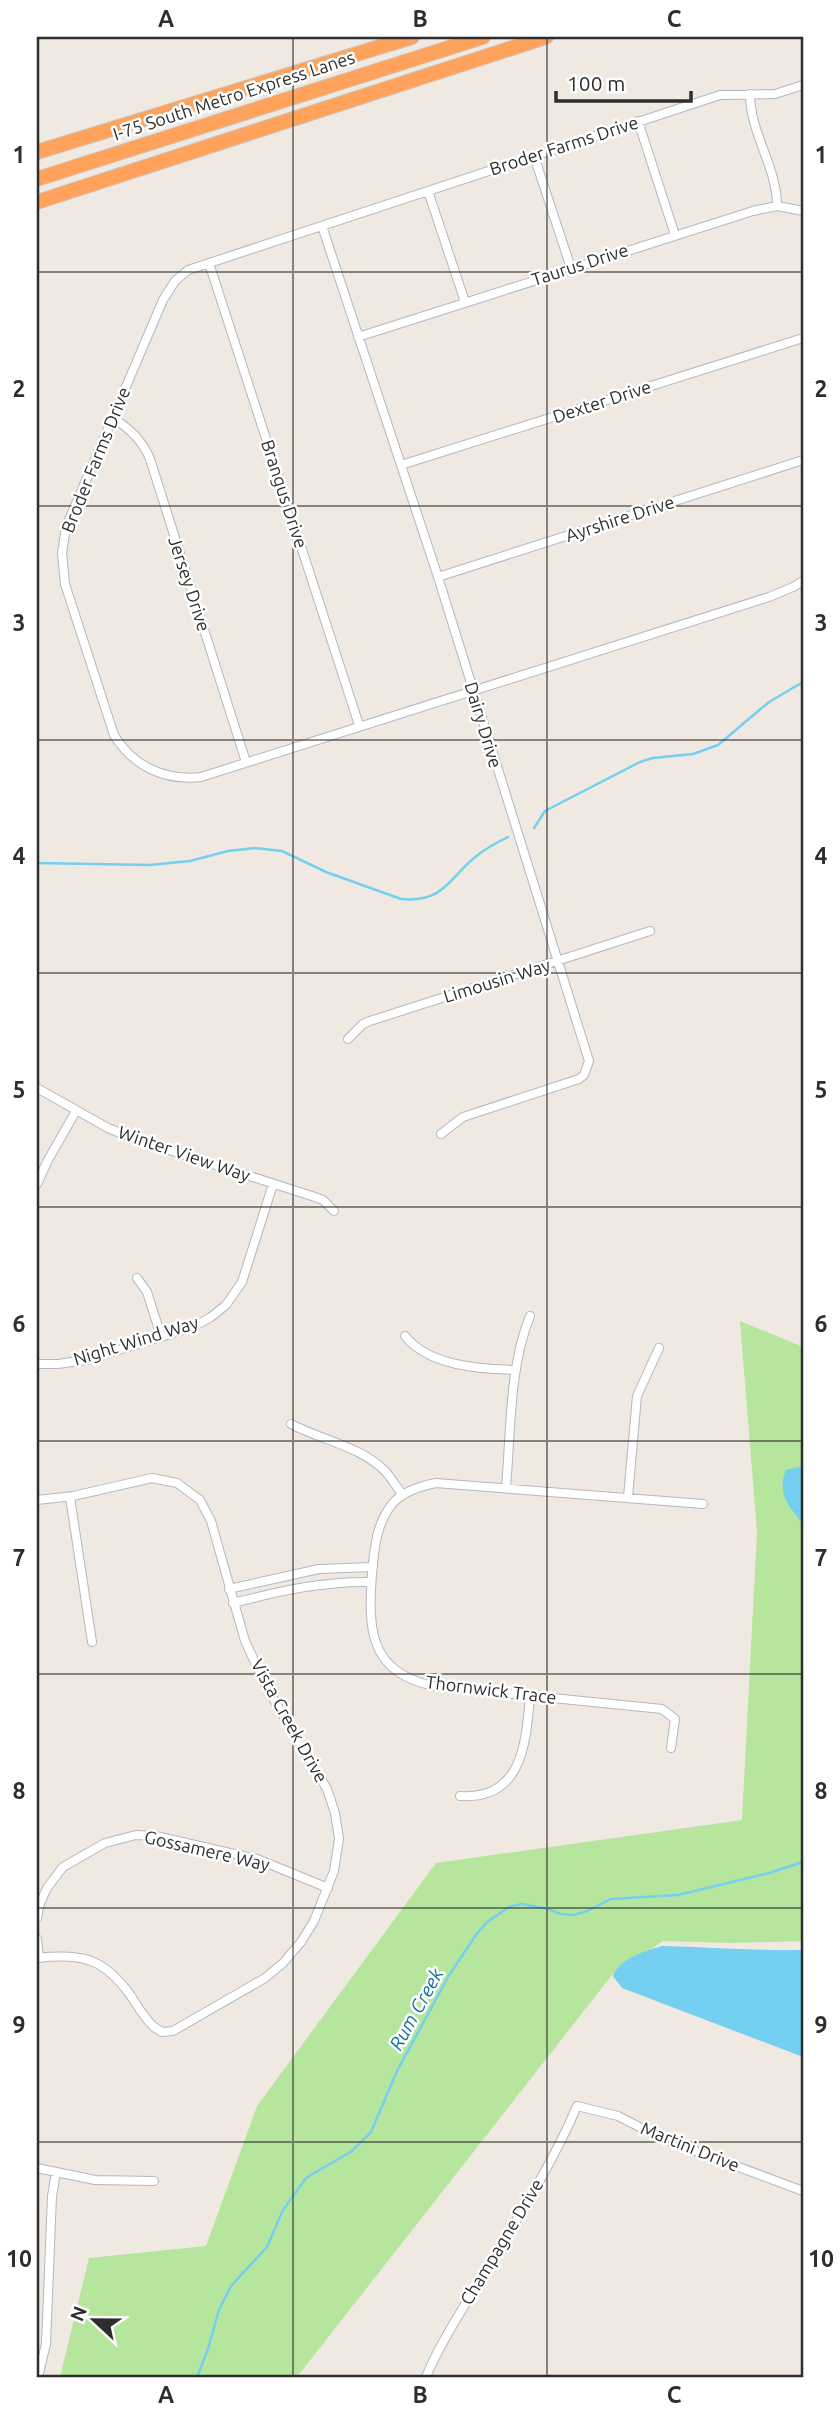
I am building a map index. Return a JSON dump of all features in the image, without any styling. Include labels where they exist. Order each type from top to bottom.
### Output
[{"type":"highway","points":[[37,152],[412,37]]},
{"type":"highway","name":"I-75 South Metro Express Lanes","points":[[37,179],[483,37]]},
{"type":"highway","points":[[37,202],[546,37]]},
{"type":"street","name":"Broder Farms Drive","points":[[803,85],[775,94],[720,95],[188,270],[175,281],[163,300],[66,527],[62,552],[65,584],[114,735],[132,758],[144,766],[174,777],[201,777],[769,597],[803,580]]},
{"type":"street","points":[[750,94],[750,109],[777,189],[777,206]]},
{"type":"street","points":[[638,121],[675,235]]},
{"type":"street","points":[[534,156],[571,268]]},
{"type":"street","points":[[428,191],[465,302]]},
{"type":"street","name":"Taurus Drive","points":[[358,337],[753,211],[777,206],[803,211]]},
{"type":"street","name":"Dairy Drive","points":[[322,226],[438,577],[589,1061],[584,1075],[572,1083],[463,1117],[441,1134]]},
{"type":"street","name":"Brangus Drive","points":[[209,263],[359,725]]},
{"type":"street","name":"Dexter Drive","points":[[401,466],[803,338]]},
{"type":"street","name":"Jersey Drive","points":[[113,418],[137,437],[150,459],[246,762]]},
{"type":"street","name":"Ayrshire Drive","points":[[438,577],[803,460]]},
{"type":"street","name":"Limousin Way","points":[[348,1039],[363,1024],[370,1021],[650,930]]},
{"type":"street","name":"Winter View Way","points":[[37,1088],[76,1111],[135,1139],[323,1200],[334,1211]]},
{"type":"street","points":[[37,1184],[76,1111]]},
{"type":"street","name":"Night Wind Way","points":[[37,1364],[86,1360],[203,1322],[220,1310],[233,1297],[245,1274],[273,1184]]},
{"type":"street","points":[[137,1278],[147,1292],[161,1336]]},
{"type":"street","points":[[506,1487],[515,1370],[520,1342],[530,1316]]},
{"type":"street","points":[[405,1336],[416,1347],[438,1358],[490,1369],[515,1370]]},
{"type":"street","points":[[628,1497],[638,1396],[659,1348]]},
{"type":"street","points":[[291,1424],[347,1447],[374,1462],[403,1495],[420,1487],[442,1482],[703,1504]]},
{"type":"street","name":"Vista Creek Drive","points":[[37,1500],[70,1497],[152,1478],[171,1481],[184,1487],[200,1500],[207,1511],[241,1632],[256,1667],[323,1781],[333,1804],[338,1829],[338,1848],[328,1888],[305,1936],[292,1954],[271,1973],[173,2031],[159,2031],[151,2025],[117,1977],[93,1961],[74,1956],[38,1958]]},
{"type":"street","name":"Thornwick Trace","points":[[403,1495],[387,1512],[374,1548],[369,1618],[380,1652],[401,1674],[434,1686],[662,1709],[675,1719],[671,1748]]},
{"type":"street","points":[[70,1497],[92,1642]]},
{"type":"street","points":[[229,1589],[299,1572],[337,1567],[373,1567]]},
{"type":"street","points":[[299,1572],[304,1586]]},
{"type":"street","points":[[233,1603],[304,1586],[371,1582]]},
{"type":"street","points":[[460,1796],[482,1794],[498,1787],[513,1773],[525,1748],[530,1696]]},
{"type":"street","name":"Gossamere Way","points":[[37,1918],[44,1893],[64,1867],[105,1843],[136,1835],[156,1836],[257,1859],[328,1888]]},
{"type":"street","points":[[37,1939],[38,1958]]},
{"type":"street","name":"Martini Drive","points":[[576,2106],[618,2116],[661,2138],[803,2191]]},
{"type":"street","name":"Champagne Drive","points":[[426,2377],[444,2339],[522,2213],[563,2138],[576,2106]]},
{"type":"street","points":[[37,2168],[95,2180],[154,2181]]},
{"type":"street","points":[[38,2377],[46,2344],[56,2172]]},
{"type":"green space","points":[[740,1321],[803,1347],[803,1941],[663,1941],[612,1975],[297,2377],[60,2377],[89,2258],[206,2246],[257,2106],[436,1863],[742,1820],[757,1532]]},
{"type":"water","points":[[803,1466],[803,1524],[786,1499],[782,1486],[786,1470]]},
{"type":"water","points":[[662,1946],[803,1950],[803,2057],[622,1988],[613,1976],[621,1964]]},
{"type":"waterway","points":[[534,828],[545,811],[640,762],[693,754],[718,745],[769,702],[803,682]]},
{"type":"waterway","points":[[37,863],[150,865],[190,861],[228,851],[255,848],[282,851],[326,872],[401,899],[416,899],[438,892],[479,854],[508,837]]},
{"type":"waterway","name":"Rum Creek","points":[[197,2377],[219,2310],[231,2286],[267,2247],[283,2210],[306,2178],[352,2151],[371,2132],[397,2071],[448,1977],[487,1922],[509,1907],[522,1904],[574,1915],[611,1899],[678,1895],[803,1862]]}]
